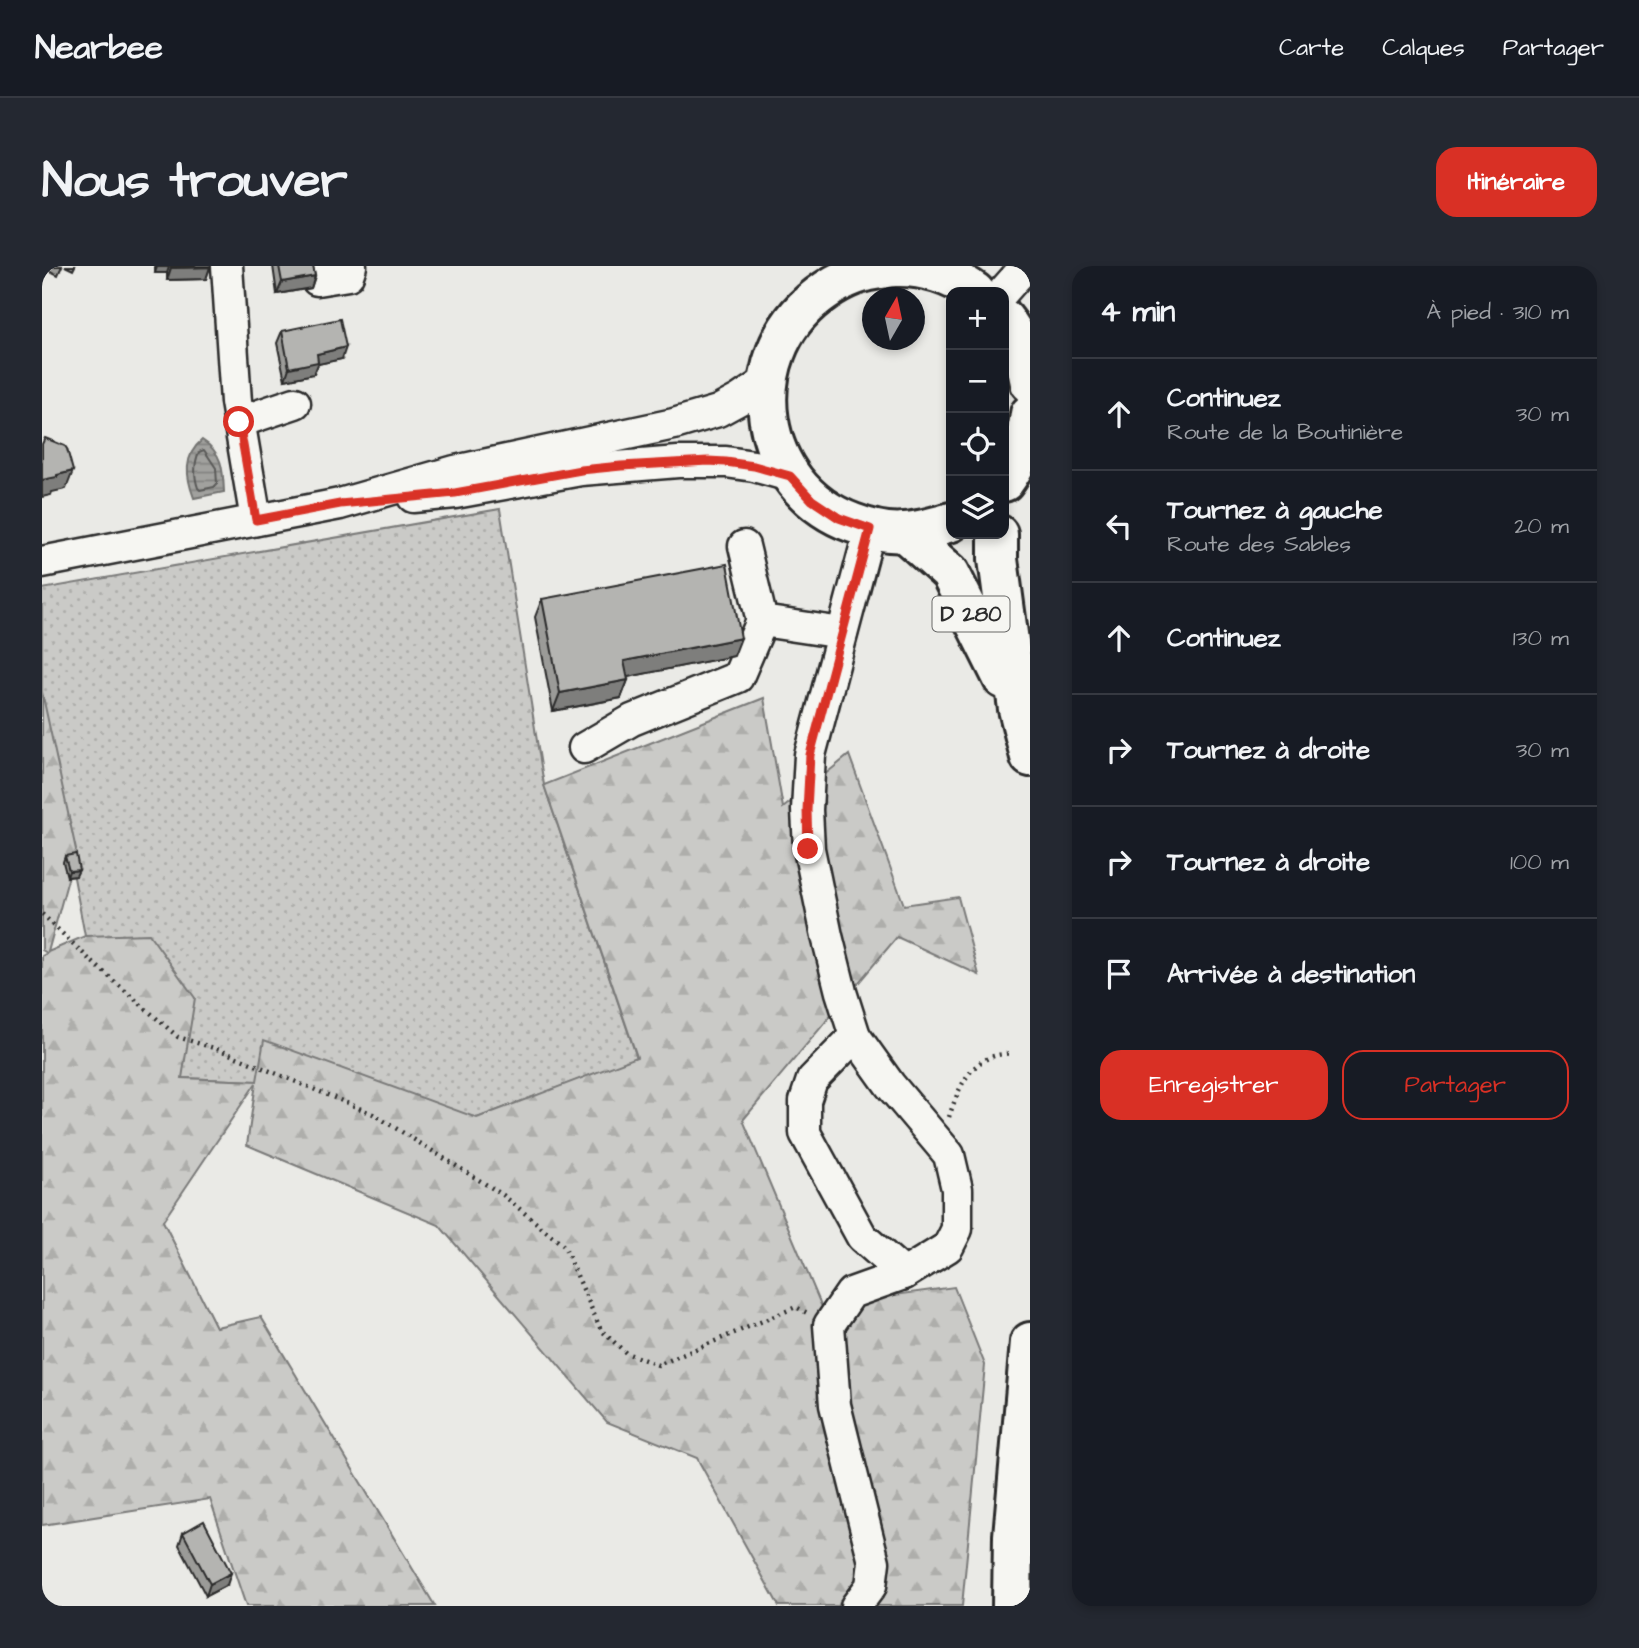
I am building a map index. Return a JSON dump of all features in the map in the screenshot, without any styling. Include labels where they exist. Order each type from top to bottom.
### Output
[{"type":"main road","points":[[946,523],[887,531],[839,518],[812,500],[790,476],[775,446],[767,414],[768,380],[779,341],[803,308],[837,274],[896,267],[926,268],[968,287]]},
{"type":"main road","points":[[1009,325],[1028,364]]},
{"type":"main road","points":[[1008,476],[1029,427]]},
{"type":"main road","name":"D 280","points":[[887,531],[950,573],[1018,709]]},
{"type":"main road","name":"D 280","points":[[998,539],[998,559],[1018,709],[1030,757]]},
{"type":"main road","points":[[1012,1606],[1013,1536],[1030,1342]]},
{"type":"street","points":[[226,266],[236,402],[256,520]]},
{"type":"street","points":[[317,280],[348,275],[351,266]]},
{"type":"street","points":[[1007,287],[1026,266]]},
{"type":"street","points":[[42,562],[340,504],[455,471],[685,421],[718,411],[768,380]]},
{"type":"street","points":[[239,422],[295,403]]},
{"type":"street","points":[[340,504],[455,493],[581,470],[678,462],[726,462],[790,476]]},
{"type":"street","points":[[856,1606],[871,1586],[874,1562],[835,1405],[829,1325],[851,1293],[904,1274],[948,1247],[957,1229],[957,1189],[950,1154],[890,1085],[855,1035],[841,992],[808,849],[810,755],[842,633],[887,531]]},
{"type":"street","points":[[584,748],[632,720],[738,677],[761,621],[744,546]]},
{"type":"street","points":[[761,621],[842,633]]},
{"type":"street","points":[[855,1035],[812,1080],[805,1101],[806,1133],[862,1237],[904,1274]]},
{"type":"path","points":[[42,914],[178,1037],[220,1050],[373,1114],[503,1195],[564,1247],[601,1330],[626,1353],[658,1364],[796,1307],[829,1325]]},
{"type":"path","points":[[942,1145],[960,1086],[972,1069],[992,1056],[1011,1053]]},
{"type":"green space","points":[[500,509],[544,785],[637,1058],[477,1118],[257,1081],[181,1078],[85,936],[42,707],[42,589]]},
{"type":"green space","points":[[42,692],[76,850],[48,952],[85,936],[149,934],[195,998],[182,1078],[257,1081],[264,1040],[477,1118],[637,1057],[544,785],[764,698],[783,808],[849,755],[904,905],[958,897],[979,975],[897,937],[743,1120],[821,1305],[954,1287],[985,1365],[962,1606],[779,1606],[697,1458],[607,1422],[439,1225],[247,1145],[256,1083],[163,1221],[216,1327],[261,1317],[435,1606],[246,1606],[210,1499],[42,1525],[42,956],[47,953],[42,950]]},
{"type":"water","points":[[202,440],[218,456],[224,492],[194,498],[188,467],[192,453]]},
{"type":"building","points":[[210,266],[210,267],[171,268]]},
{"type":"building","points":[[279,266],[313,266],[315,276],[282,282]]},
{"type":"building","points":[[340,319],[346,347],[317,354],[318,362],[289,368],[282,331]]},
{"type":"building","points":[[45,438],[65,446],[73,471],[42,480],[42,444]]},
{"type":"building","points":[[727,564],[741,638],[624,661],[628,680],[560,693],[542,599]]},
{"type":"building","points":[[76,854],[79,870],[69,871],[65,856]]},
{"type":"building","points":[[204,1521],[231,1573],[210,1584],[183,1533]]},
{"type":"route","points":[[239,422],[256,520],[340,504],[455,493],[581,470],[708,461],[754,466],[790,476],[812,500],[839,518],[870,529],[810,755],[808,849]]}]
